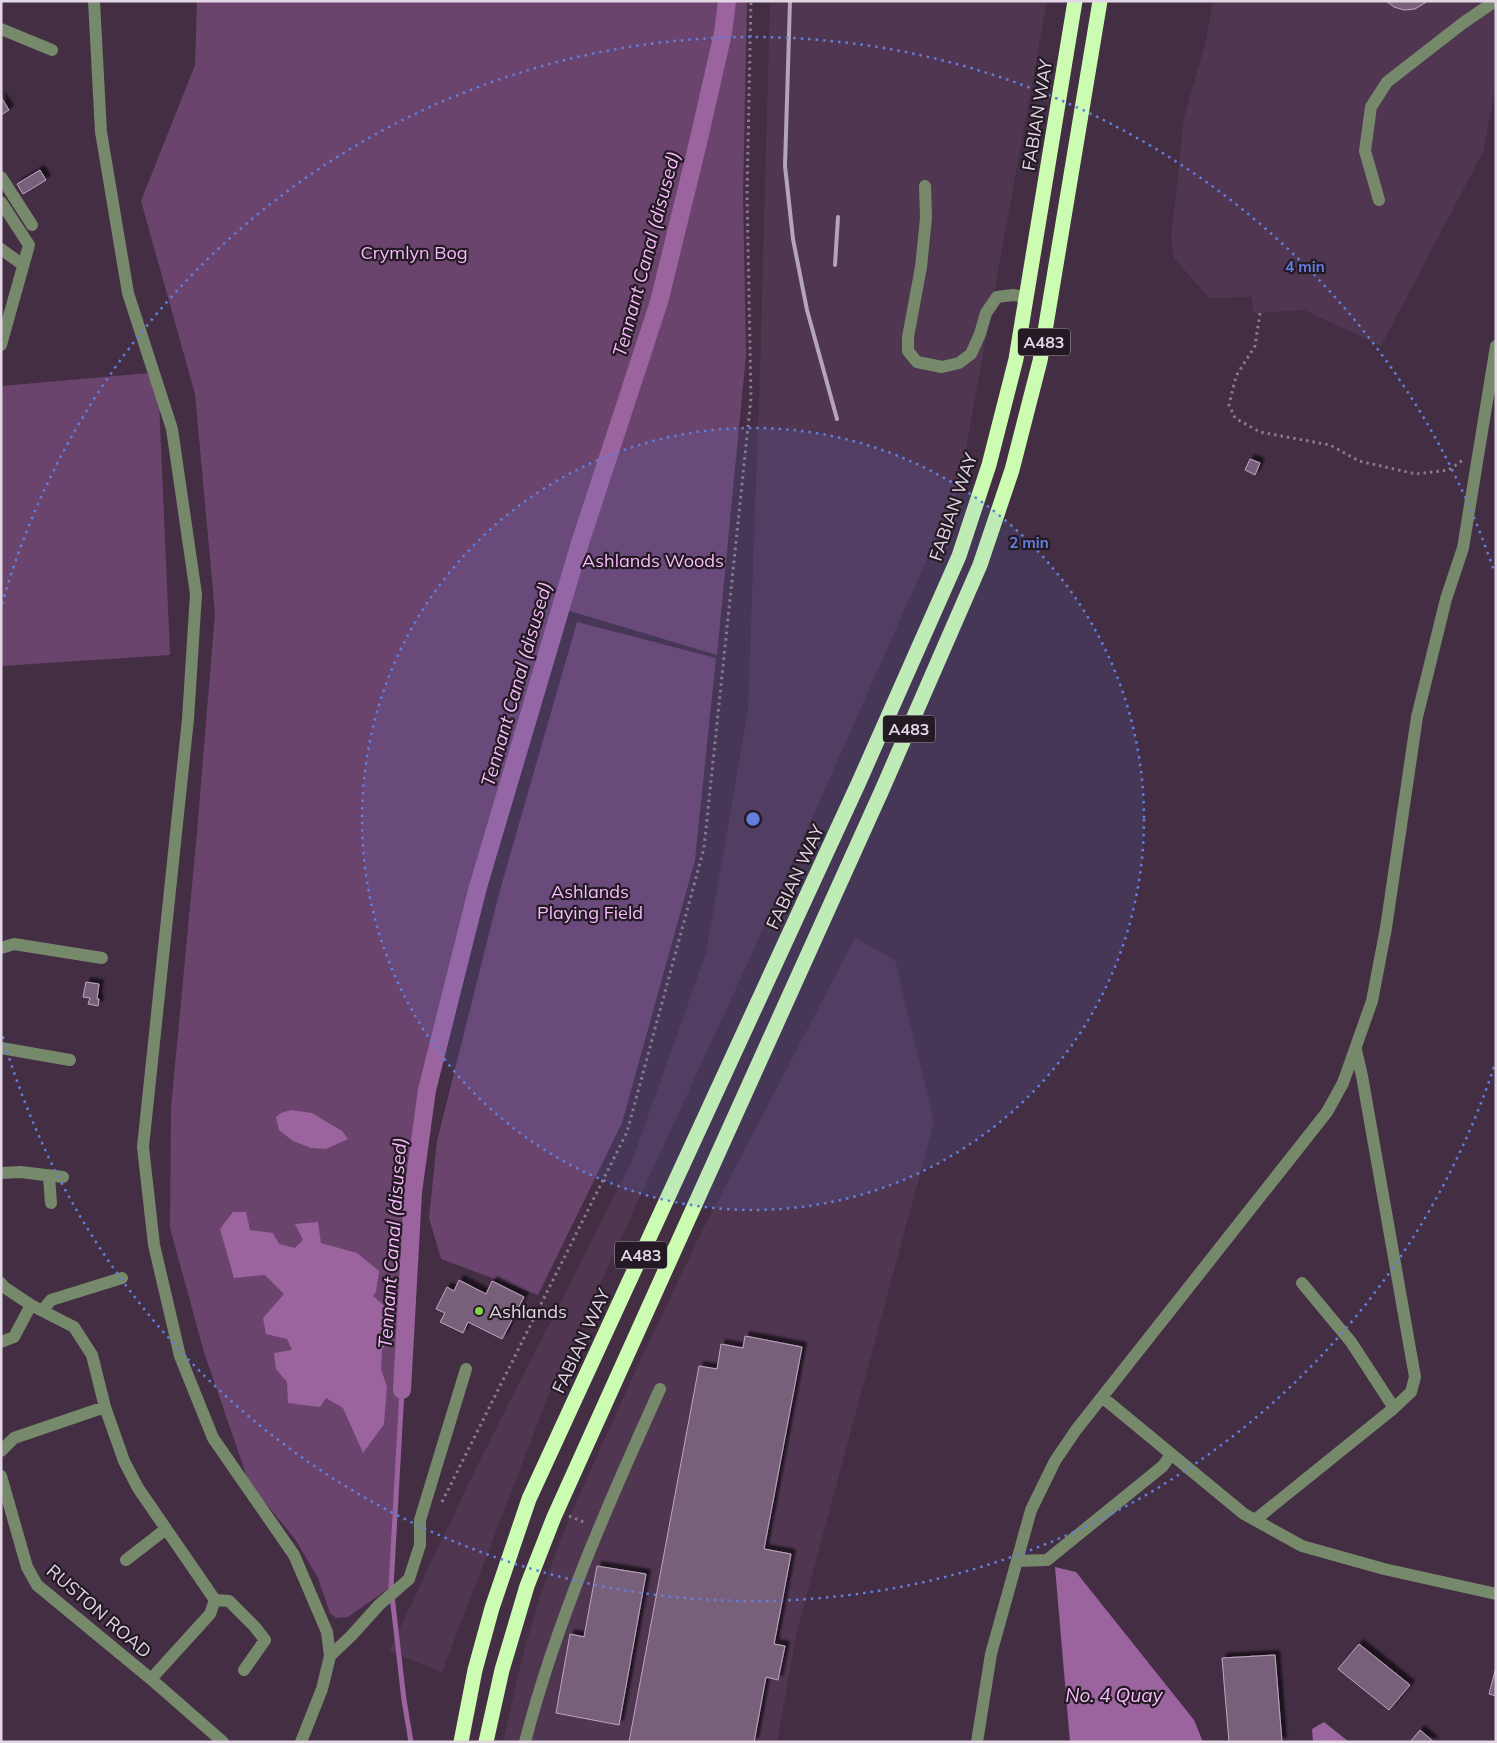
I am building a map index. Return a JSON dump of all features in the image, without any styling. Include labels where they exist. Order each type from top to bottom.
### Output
[{"type":"highway","name":"FABIAN WAY","points":[[461,1742],[475,1670],[492,1608],[529,1499],[859,782],[959,556],[988,465],[1016,359],[1075,1]]},
{"type":"highway","name":"A483","points":[[486,1742],[502,1670],[527,1586],[554,1517],[882,790],[980,565],[1012,470],[1040,361],[1100,1]]},
{"type":"street","points":[[94,1],[101,132],[128,293],[172,429],[196,594],[188,719],[143,1147],[154,1245],[180,1356],[213,1438],[294,1555],[327,1632],[330,1656],[322,1689],[301,1742]]},
{"type":"street","points":[[1379,200],[1365,152],[1371,107],[1387,82],[1463,23],[1495,1]]},
{"type":"street","points":[[1,29],[52,50]]},
{"type":"street","points":[[1,178],[32,225]]},
{"type":"street","points":[[925,186],[926,218],[922,258],[908,337],[908,351],[917,362],[942,367],[959,363],[971,354],[986,314],[997,297],[1013,295],[1026,297]]},
{"type":"street","points":[[1,202],[29,245],[2,339]]},
{"type":"street","points":[[1,249],[23,265]]},
{"type":"street","points":[[977,1742],[991,1654],[1031,1510],[1055,1461],[1076,1430],[1326,1112],[1343,1083],[1356,1050],[1372,1001],[1386,928],[1417,717],[1446,599],[1463,548],[1496,346]]},
{"type":"street","points":[[1,948],[14,944],[102,958]]},
{"type":"street","points":[[1,1048],[70,1060]]},
{"type":"street","points":[[1254,1520],[1394,1408],[1411,1392],[1415,1377],[1356,1050]]},
{"type":"street","points":[[1,1173],[20,1172],[49,1177],[63,1177]]},
{"type":"street","points":[[49,1177],[50,1203]]},
{"type":"street","points":[[1,1342],[14,1337],[37,1308],[51,1300],[122,1278]]},
{"type":"street","points":[[1,1283],[4,1287],[37,1308],[74,1327],[92,1355],[104,1407],[124,1461],[138,1488],[215,1600]]},
{"type":"street","points":[[1302,1283],[1351,1342],[1394,1408]]},
{"type":"street","points":[[330,1656],[379,1605],[409,1579],[420,1546],[420,1520],[466,1369]]},
{"type":"street","points":[[525,1742],[554,1643],[618,1481],[660,1389]]},
{"type":"street","points":[[1102,1397],[1244,1514],[1302,1546],[1384,1569],[1496,1594]]},
{"type":"street","points":[[1,1450],[14,1438],[104,1407]]},
{"type":"street","points":[[1017,1561],[1047,1560],[1162,1466],[1171,1454]]},
{"type":"street","name":"RUSTON ROAD","points":[[1,1476],[27,1567],[37,1585],[151,1679],[223,1742]]},
{"type":"street","points":[[126,1560],[166,1528]]},
{"type":"street","points":[[151,1679],[210,1614],[215,1600]]},
{"type":"street","points":[[215,1600],[229,1601],[265,1640],[244,1670]]},
{"type":"path","points":[[441,1503],[627,1132],[704,848],[751,398],[747,194],[751,1]]},
{"type":"path","points":[[1260,313],[1254,346],[1236,376],[1229,405],[1235,418],[1260,432],[1330,445],[1359,461],[1416,474],[1449,470],[1480,448]]},
{"type":"shaded area","points":[[770,1],[1047,1],[959,487],[749,960],[547,1399],[442,1672],[389,1651],[477,1466],[632,1161],[706,953],[748,710],[760,372]]},
{"type":"shaded area","points":[[1213,1],[1496,1],[1496,85],[1483,152],[1381,346],[1304,310],[1253,313],[1252,297],[1209,298],[1174,258],[1171,240],[1184,117],[1206,40]]},
{"type":"shaded area","points":[[855,938],[895,960],[934,1122],[797,1631],[777,1742],[503,1742],[524,1650],[543,1587],[570,1516],[634,1374],[700,1235]]},
{"type":"green space","name":"Crymlyn Bog","points":[[197,1],[727,1],[723,33],[659,302],[580,543],[478,887],[427,1090],[413,1192],[391,1587],[348,1617],[336,1618],[330,1613],[318,1578],[295,1539],[249,1483],[204,1352],[170,1228],[171,1108],[215,613],[195,394],[141,201],[195,65]]},
{"type":"green space","name":"Ashlands Woods","points":[[730,1],[747,1],[743,194],[746,355],[717,655],[563,609],[582,544],[662,303],[726,34]]},
{"type":"green space","points":[[149,373],[159,401],[170,655],[1,666],[2,386]]},
{"type":"green space","name":"Ashlands Playing Field","points":[[577,622],[716,658],[695,860],[622,1123],[538,1295],[441,1259],[429,1218],[437,1141],[500,890]]},
{"type":"water","points":[[291,1110],[312,1113],[342,1131],[348,1139],[326,1149],[311,1148],[293,1141],[279,1130],[276,1117],[281,1113]]},
{"type":"water","points":[[233,1212],[246,1212],[250,1230],[273,1233],[279,1244],[295,1248],[303,1240],[295,1224],[318,1222],[321,1243],[357,1253],[379,1271],[376,1292],[373,1296],[389,1310],[393,1330],[382,1350],[381,1369],[387,1387],[384,1424],[363,1453],[343,1408],[326,1398],[320,1407],[288,1403],[287,1382],[276,1369],[274,1353],[292,1350],[287,1339],[266,1334],[263,1318],[284,1294],[265,1275],[234,1278],[220,1229]]},
{"type":"water","name":"No. 4 Quay","points":[[1055,1567],[1076,1572],[1194,1720],[1203,1742],[1070,1742]]},
{"type":"water","points":[[1324,1722],[1349,1742],[1313,1742],[1312,1729]]},
{"type":"building","points":[[1386,1],[1428,1],[1415,9],[1404,10],[1394,7]]},
{"type":"building","points":[[1,97],[9,110],[1,115]]},
{"type":"building","points":[[40,170],[46,180],[23,194],[17,184]]},
{"type":"building","points":[[1250,459],[1260,463],[1255,475],[1245,470]]},
{"type":"building","points":[[86,982],[99,984],[98,1006],[88,1004],[90,998],[83,997]]},
{"type":"building","name":"Ashlands","points":[[459,1280],[486,1294],[492,1281],[524,1297],[502,1339],[468,1322],[463,1333],[440,1322],[445,1313],[436,1309],[447,1287],[454,1291]]},
{"type":"building","points":[[745,1336],[802,1347],[764,1549],[791,1554],[774,1644],[785,1646],[778,1680],[766,1677],[754,1742],[629,1742],[699,1366],[717,1369],[721,1344],[743,1348]]},
{"type":"building","points":[[597,1566],[646,1574],[619,1725],[556,1713],[570,1634],[584,1637]]},
{"type":"building","points":[[1359,1644],[1410,1685],[1389,1710],[1338,1669]]},
{"type":"building","points":[[1275,1655],[1282,1742],[1229,1742],[1222,1658]]},
{"type":"building","points":[[1496,1667],[1496,1696],[1489,1694]]},
{"type":"building","points":[[1420,1730],[1434,1742],[1410,1742]]},
{"type":"waterway","name":"Tennant Canal (disused)","points":[[402,1390],[413,1192],[427,1090],[478,887],[580,543],[659,302],[723,33],[727,1]]},
{"type":"waterway","points":[[402,1390],[391,1587],[404,1700],[411,1742]]},
{"type":"railway","points":[[790,1],[785,166],[793,239],[807,310],[837,419]]},
{"type":"railway","points":[[835,265],[838,217]]},
{"type":"place","name":"Ashlands","points":[[479,1311]]}]
